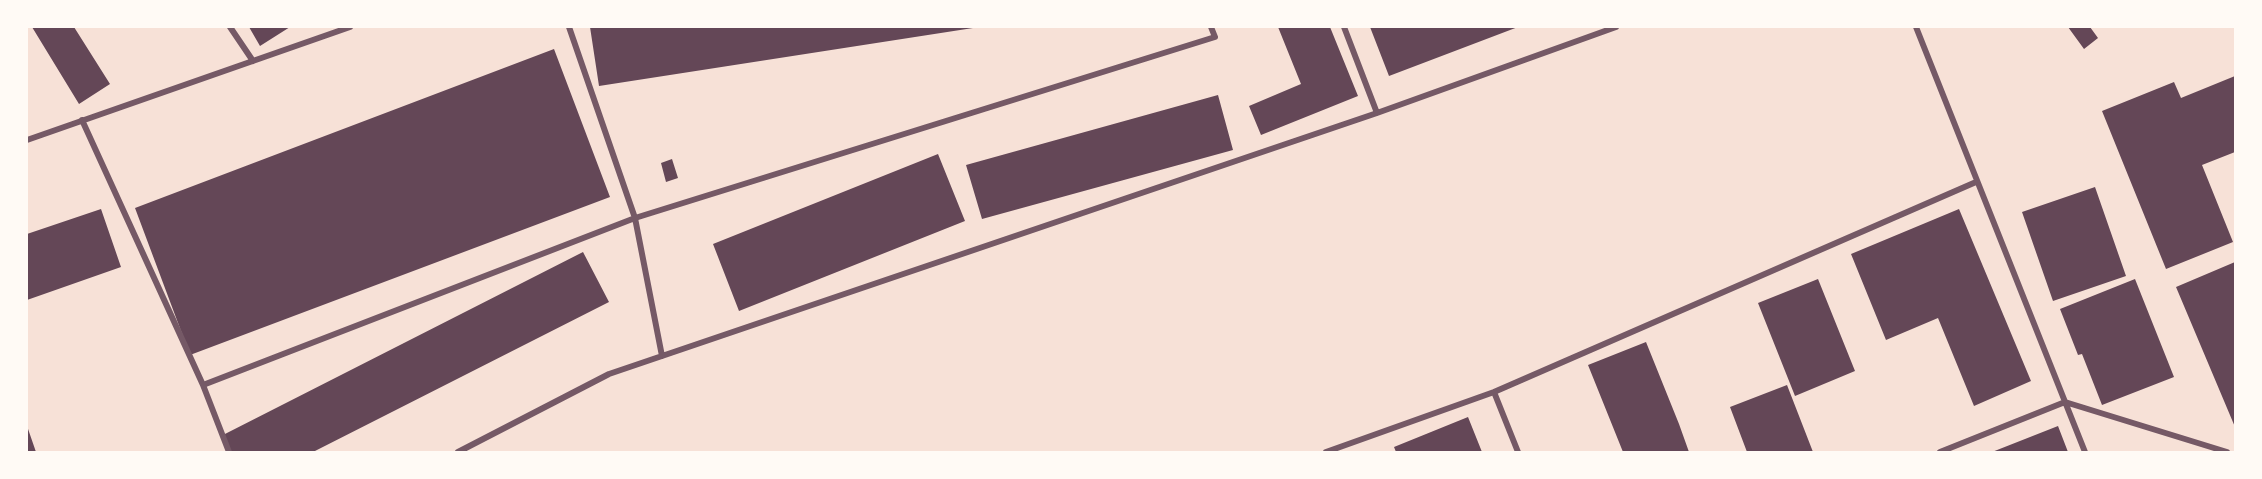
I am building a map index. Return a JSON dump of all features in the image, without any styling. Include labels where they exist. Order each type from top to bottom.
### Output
[{"type":"street","points":[[230,27],[253,61]]},
{"type":"street","points":[[27,140],[351,27]]},
{"type":"street","points":[[569,27],[636,218],[663,356]]},
{"type":"street","points":[[203,385],[636,218],[1215,37],[1211,27]]},
{"type":"street","points":[[1344,27],[1377,113]]},
{"type":"street","points":[[458,452],[609,374],[1377,113],[1616,27]]},
{"type":"street","points":[[1916,27],[2085,452]]},
{"type":"street","points":[[82,120],[203,385],[229,452]]},
{"type":"street","points":[[1326,452],[1494,392],[1976,182]]},
{"type":"street","points":[[1494,392],[1518,452]]},
{"type":"street","points":[[1940,452],[2065,402],[2227,452]]},
{"type":"building","points":[[32,27],[74,27],[110,84],[79,104]]},
{"type":"building","points":[[249,27],[290,27],[260,46]]},
{"type":"building","points":[[590,27],[973,27],[973,28],[599,86]]},
{"type":"building","points":[[1278,27],[1330,27],[1358,96],[1261,135],[1249,106],[1301,84]]},
{"type":"building","points":[[1370,27],[1518,27],[1389,76]]},
{"type":"building","points":[[2068,27],[2090,27],[2098,38],[2084,49]]},
{"type":"building","points":[[554,49],[610,197],[190,355],[135,208]]},
{"type":"building","points":[[2235,76],[2235,152],[2202,165],[2233,242],[2166,269],[2102,111],[2174,82],[2181,98]]},
{"type":"building","points":[[1218,95],[1233,150],[982,219],[966,165]]},
{"type":"building","points":[[938,154],[965,221],[739,311],[713,244]]},
{"type":"building","points":[[672,159],[678,178],[666,182],[661,163]]},
{"type":"building","points":[[2095,187],[2126,276],[2053,301],[2022,212]]},
{"type":"building","points":[[101,209],[121,267],[27,300],[27,234]]},
{"type":"building","points":[[1959,209],[2031,381],[1974,406],[1938,318],[1886,340],[1851,254]]},
{"type":"building","points":[[583,252],[609,302],[313,452],[229,452],[221,436]]},
{"type":"building","points":[[2235,262],[2235,427],[2176,287]]},
{"type":"building","points":[[1818,279],[1855,371],[1795,396],[1758,303]]},
{"type":"building","points":[[2135,279],[2174,377],[2102,405],[2082,354],[2078,355],[2060,309]]},
{"type":"building","points":[[1646,342],[1689,452],[1623,452],[1588,365]]},
{"type":"building","points":[[1787,385],[1813,452],[1747,452],[1730,407]]},
{"type":"building","points":[[1468,417],[1482,452],[1396,452],[1394,447]]},
{"type":"building","points":[[27,426],[36,452],[27,452]]},
{"type":"building","points":[[2058,426],[2068,452],[1992,452]]}]
